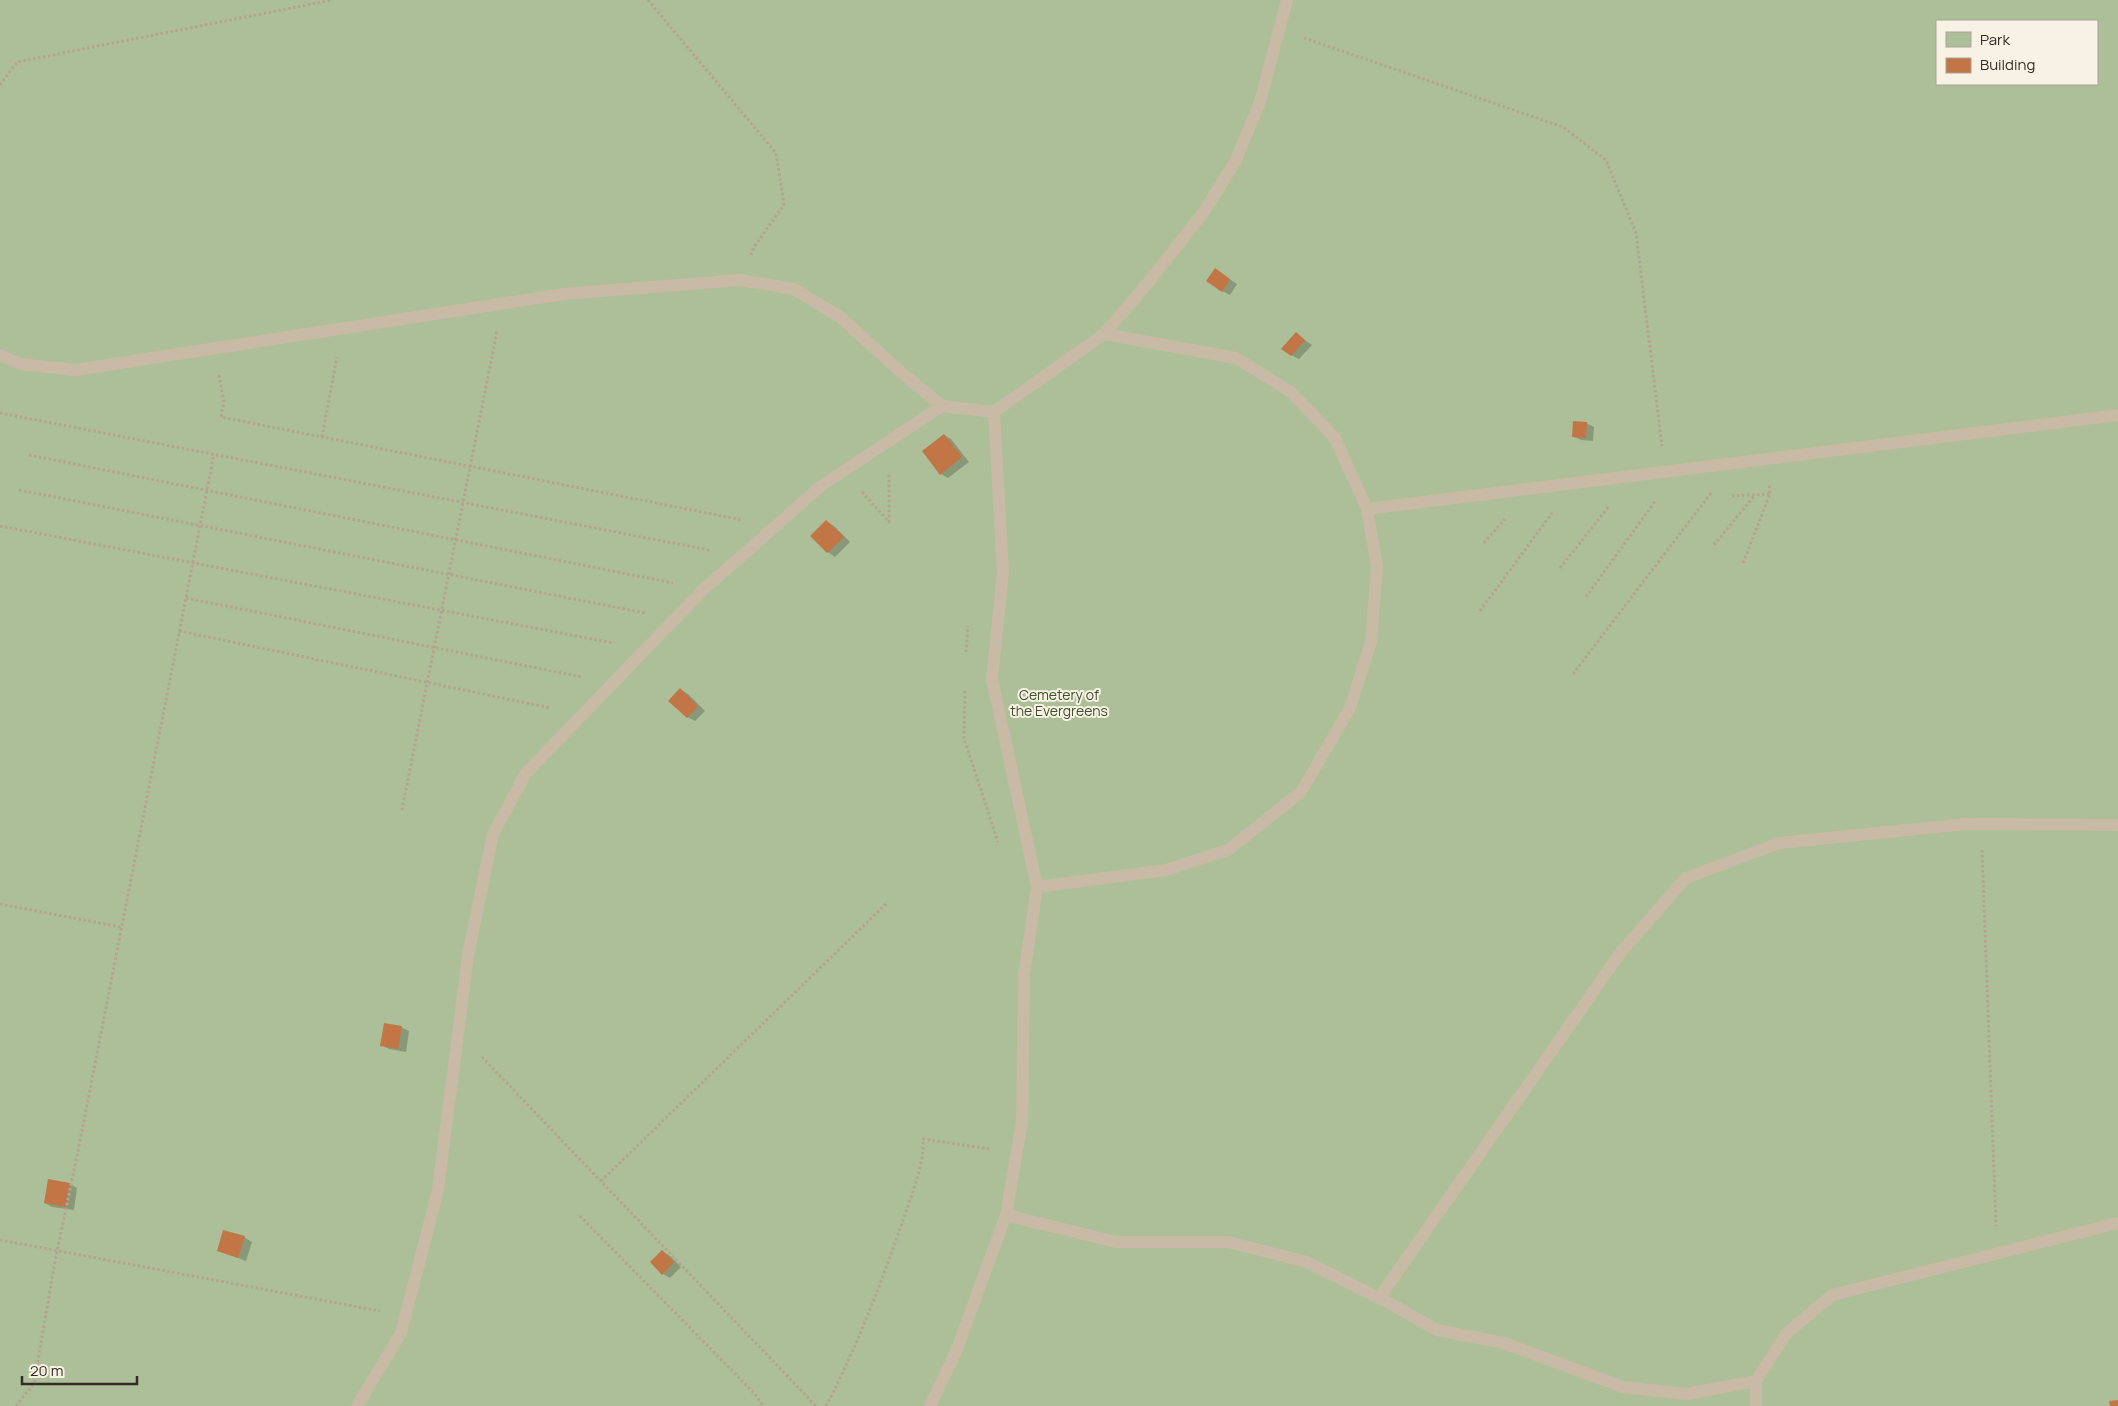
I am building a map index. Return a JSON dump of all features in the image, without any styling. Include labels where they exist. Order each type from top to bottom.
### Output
[{"type":"lane","points":[[0,355],[20,364],[75,370],[564,294],[740,280],[794,290],[840,317],[942,406],[994,412],[1104,334],[1147,284],[1203,213],[1235,162],[1260,102],[1287,0]]},
{"type":"lane","points":[[1037,887],[1166,870],[1228,850],[1301,792],[1350,708],[1371,642],[1377,566],[1368,509],[1335,438],[1291,392],[1236,358],[1104,334]]},
{"type":"lane","points":[[357,1406],[401,1333],[438,1190],[468,956],[493,834],[526,773],[704,589],[740,556],[821,486],[942,406]]},
{"type":"lane","points":[[930,1406],[955,1354],[1006,1215],[1022,1122],[1024,975],[1037,887],[992,679],[1003,572],[994,412]]},
{"type":"lane","points":[[1368,509],[2118,415]]},
{"type":"lane","points":[[1379,1298],[1620,952],[1686,878],[1779,843],[1982,824],[2118,825]]},
{"type":"lane","points":[[1006,1215],[1116,1242],[1228,1242],[1306,1262],[1379,1298],[1437,1330],[1504,1343],[1623,1387],[1686,1394],[1756,1381]]},
{"type":"lane","points":[[1756,1406],[1756,1381],[1786,1334],[1832,1295],[2118,1223]]},
{"type":"path","points":[[0,85],[17,62],[332,0]]},
{"type":"path","points":[[648,0],[776,153],[784,205],[754,247],[740,280]]},
{"type":"path","points":[[1280,29],[1563,127],[1606,160],[1636,233],[1665,472]]},
{"type":"path","points":[[402,810],[502,303]]},
{"type":"path","points":[[322,437],[342,329]]},
{"type":"path","points":[[214,349],[224,402],[221,417],[775,527]]},
{"type":"path","points":[[0,413],[740,556]]},
{"type":"path","points":[[16,1406],[34,1383],[57,1250],[214,454]]},
{"type":"path","points":[[29,455],[704,589]]},
{"type":"path","points":[[1573,674],[1734,463]]},
{"type":"path","points":[[843,471],[889,522],[888,468]]},
{"type":"path","points":[[1586,597],[1678,470]]},
{"type":"path","points":[[1560,568],[1634,475]]},
{"type":"path","points":[[1480,611],[1575,483]]},
{"type":"path","points":[[19,490],[675,619]]},
{"type":"path","points":[[1732,496],[1770,494],[1743,563]]},
{"type":"path","points":[[1714,545],[1755,495]]},
{"type":"path","points":[[0,526],[441,612],[646,649]]},
{"type":"path","points":[[186,598],[592,678]]},
{"type":"path","points":[[179,631],[555,709]]},
{"type":"path","points":[[1982,824],[1997,1253]]},
{"type":"path","points":[[601,1181],[888,902]]},
{"type":"path","points":[[0,904],[121,927]]},
{"type":"path","points":[[459,1033],[816,1406]]},
{"type":"path","points":[[826,1406],[854,1348],[886,1269],[914,1188],[924,1139],[996,1150]]},
{"type":"path","points":[[580,1216],[755,1394],[763,1406]]},
{"type":"path","points":[[0,1240],[405,1315]]},
{"type":"green space","name":"Cemetery of the Evergreens","points":[[0,0],[2118,0],[2118,1406],[0,1406]]},
{"type":"building","points":[[1215,268],[1230,279],[1222,292],[1206,281]]},
{"type":"building","points":[[1296,332],[1305,340],[1291,356],[1281,349]]},
{"type":"building","points":[[1573,421],[1587,422],[1586,438],[1572,437]]},
{"type":"building","points":[[944,434],[962,457],[940,475],[922,451]]},
{"type":"building","points":[[826,520],[844,537],[827,553],[810,536]]},
{"type":"building","points":[[680,688],[698,706],[687,718],[668,701]]},
{"type":"building","points":[[384,1023],[402,1026],[398,1049],[380,1046]]},
{"type":"building","points":[[48,1179],[70,1183],[66,1207],[44,1203]]},
{"type":"building","points":[[223,1230],[245,1236],[238,1258],[217,1251]]},
{"type":"building","points":[[662,1250],[674,1262],[662,1275],[650,1262]]},
{"type":"building","points":[[2118,1400],[2118,1406],[2110,1406],[2109,1401]]}]
